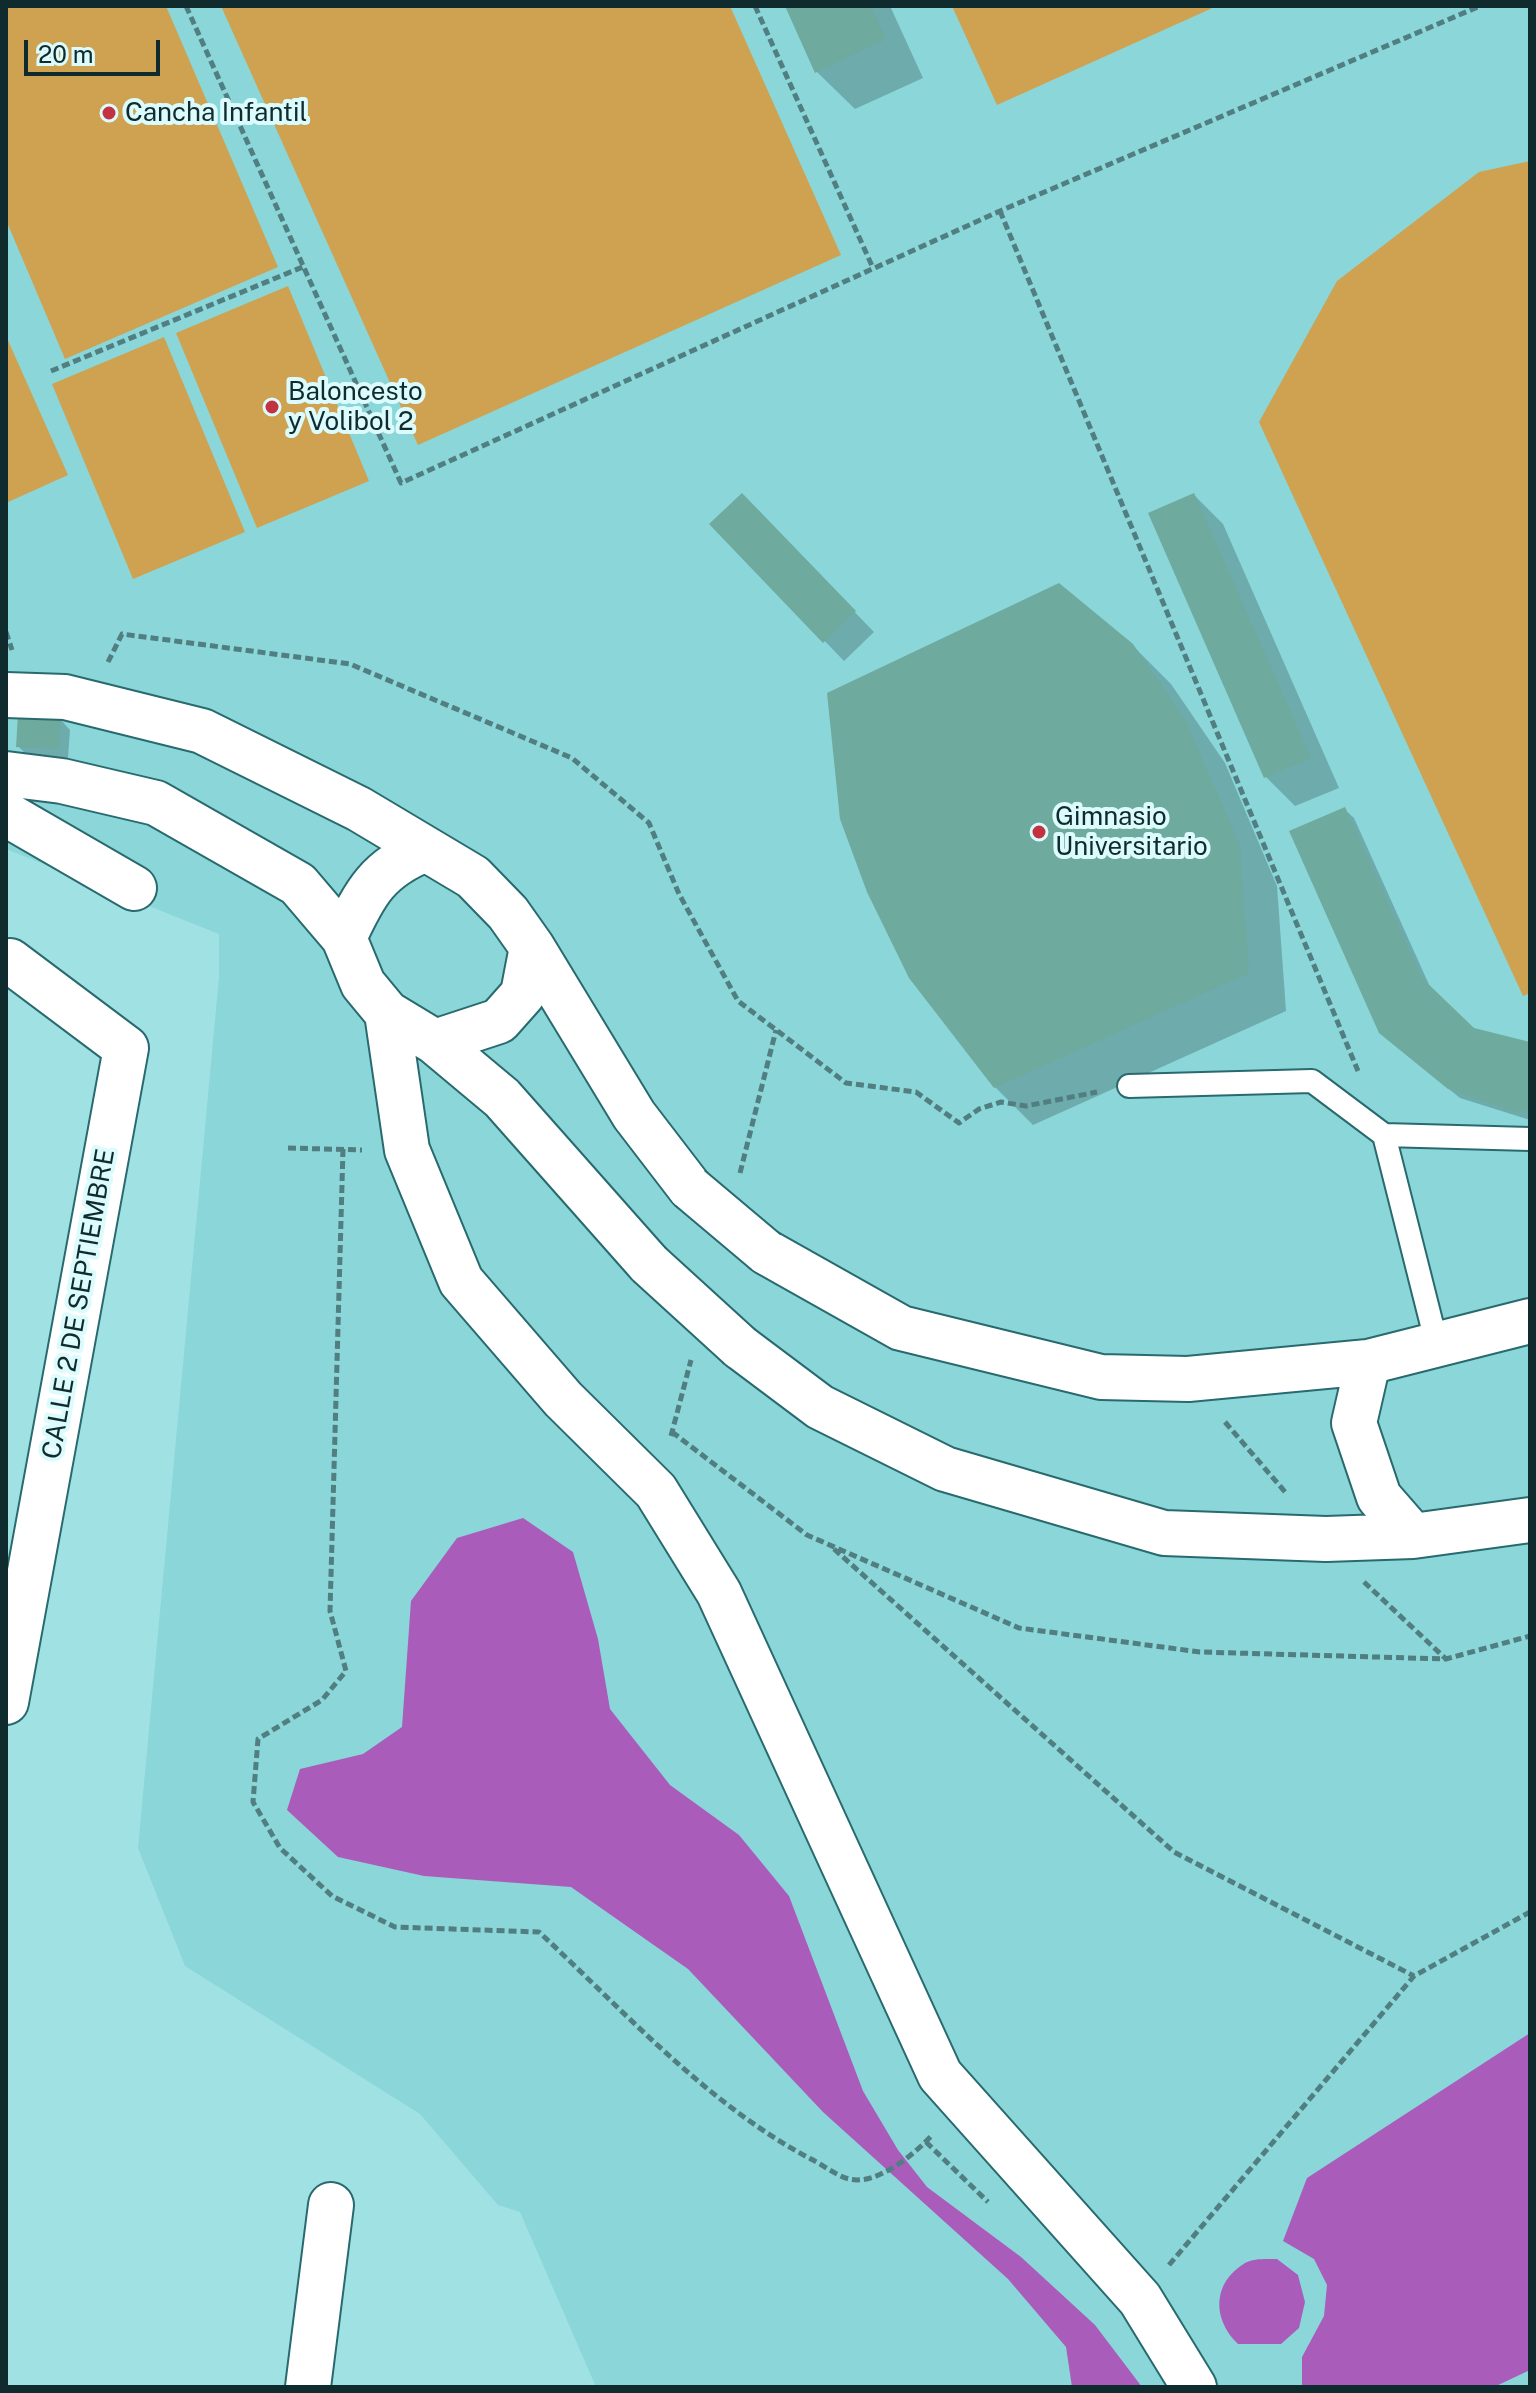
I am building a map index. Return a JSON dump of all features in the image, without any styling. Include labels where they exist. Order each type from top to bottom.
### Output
[{"type":"street","points":[[6,695],[65,697],[202,731],[359,809],[473,877],[508,913],[532,947],[634,1115],[690,1188],[766,1252],[901,1328],[1101,1377],[1188,1379],[1368,1362],[1530,1321]]},
{"type":"street","points":[[6,774],[62,781],[156,803],[298,884],[344,938],[363,984],[387,1013],[435,1042],[502,1098],[649,1264],[740,1347],[820,1407],[945,1469],[1164,1533],[1326,1539],[1413,1536],[1530,1520]]},
{"type":"street","points":[[6,814],[134,888]]},
{"type":"street","points":[[344,938],[361,899],[397,861],[426,849]]},
{"type":"street","points":[[435,1042],[499,1021],[523,994],[532,947]]},
{"type":"street","name":"CALLE 2 DE SEPTIEMBRE","points":[[6,1702],[126,1048],[7,966]]},
{"type":"street","points":[[387,1013],[407,1150],[461,1281],[563,1399],[656,1491],[719,1593],[940,2075],[1140,2299],[1194,2387]]},
{"type":"street","points":[[1368,1362],[1354,1423],[1379,1497],[1413,1536]]},
{"type":"street","points":[[308,2387],[331,2205]]},
{"type":"lane","points":[[1129,1086],[1312,1081],[1384,1135],[1530,1139]]},
{"type":"lane","points":[[1384,1135],[1437,1345]]},
{"type":"path","points":[[186,6],[401,483],[1000,211],[1480,6]]},
{"type":"path","points":[[755,6],[873,268]]},
{"type":"path","points":[[1000,211],[1384,1135]]},
{"type":"path","points":[[51,371],[305,266]]},
{"type":"path","points":[[89,703],[122,634],[350,664],[572,758],[649,823],[679,894],[738,1001],[846,1083],[916,1092],[959,1123],[979,1109],[1001,1102],[1026,1106],[1129,1086]]},
{"type":"path","points":[[288,1148],[407,1150]]},
{"type":"path","points":[[343,1149],[330,1611],[346,1671],[322,1700],[258,1739],[253,1802],[280,1848],[332,1896],[395,1927],[539,1932],[676,2060],[776,2141],[851,2180],[879,2175],[909,2156]]},
{"type":"path","points":[[1188,1379],[1382,1603],[1446,1659]]},
{"type":"path","points":[[672,1432],[807,1535],[1019,1628],[1200,1652],[1446,1659],[1530,1636]]},
{"type":"path","points":[[830,1546],[1174,1852],[1414,1976]]},
{"type":"path","points":[[1140,2299],[1414,1976],[1530,1912]]},
{"type":"shaded area","points":[[6,6],[1530,6],[1530,2387],[596,2387],[520,2212],[498,2205],[420,2114],[185,1966],[138,1848],[219,977],[219,934],[6,849]]},
{"type":"shaded area","name":"Cancha Infantil","points":[[6,6],[166,6],[278,267],[65,359],[6,220]]},
{"type":"shaded area","points":[[221,6],[730,6],[841,255],[418,445]]},
{"type":"shaded area","points":[[952,6],[1217,6],[997,105]]},
{"type":"shaded area","points":[[1530,161],[1530,993],[1523,996],[1259,422],[1337,281],[1479,172]]},
{"type":"shaded area","name":"Baloncesto y Volibol 2","points":[[288,286],[369,481],[257,528],[176,333]]},
{"type":"shaded area","points":[[6,336],[68,475],[6,503]]},
{"type":"shaded area","points":[[164,337],[245,532],[133,579],[52,384]]},
{"type":"shaded area","points":[[523,1518],[573,1552],[598,1639],[610,1709],[670,1785],[739,1835],[789,1896],[863,2091],[898,2150],[927,2187],[1021,2257],[1095,2325],[1142,2387],[1072,2387],[1066,2347],[1008,2279],[823,2112],[688,1969],[571,1887],[424,1876],[338,1857],[287,1810],[300,1769],[363,1754],[402,1727],[411,1601],[457,1538]]},
{"type":"shaded area","points":[[1530,2033],[1530,2370],[1494,2387],[1302,2387],[1302,2357],[1324,2316],[1327,2285],[1314,2259],[1283,2241],[1307,2178]]},
{"type":"shaded area","points":[[1277,2259],[1298,2275],[1305,2302],[1299,2328],[1281,2344],[1238,2344],[1223,2324],[1219,2302],[1221,2291],[1234,2271],[1245,2263]]},
{"type":"building","points":[[785,6],[871,6],[886,39],[815,73]]},
{"type":"building","points":[[742,493],[856,611],[823,643],[709,524]]},
{"type":"building","points":[[1194,493],[1311,758],[1264,778],[1148,513]]},
{"type":"building","name":"Gimnasio Universitario","points":[[1059,583],[1133,644],[1187,723],[1240,846],[1249,973],[994,1088],[909,978],[867,892],[840,819],[827,693]]},
{"type":"building","points":[[18,715],[61,718],[59,749],[16,747]]},
{"type":"building","points":[[1345,807],[1422,978],[1474,1028],[1530,1042],[1530,1110],[1516,1112],[1448,1089],[1379,1033],[1289,831]]},
{"type":"place","name":"Cancha Infantil","points":[[109,113]]},
{"type":"place","name":"Baloncesto y Volibol 2","points":[[272,407]]},
{"type":"place","name":"Gimnasio Universitario","points":[[1039,832]]}]
